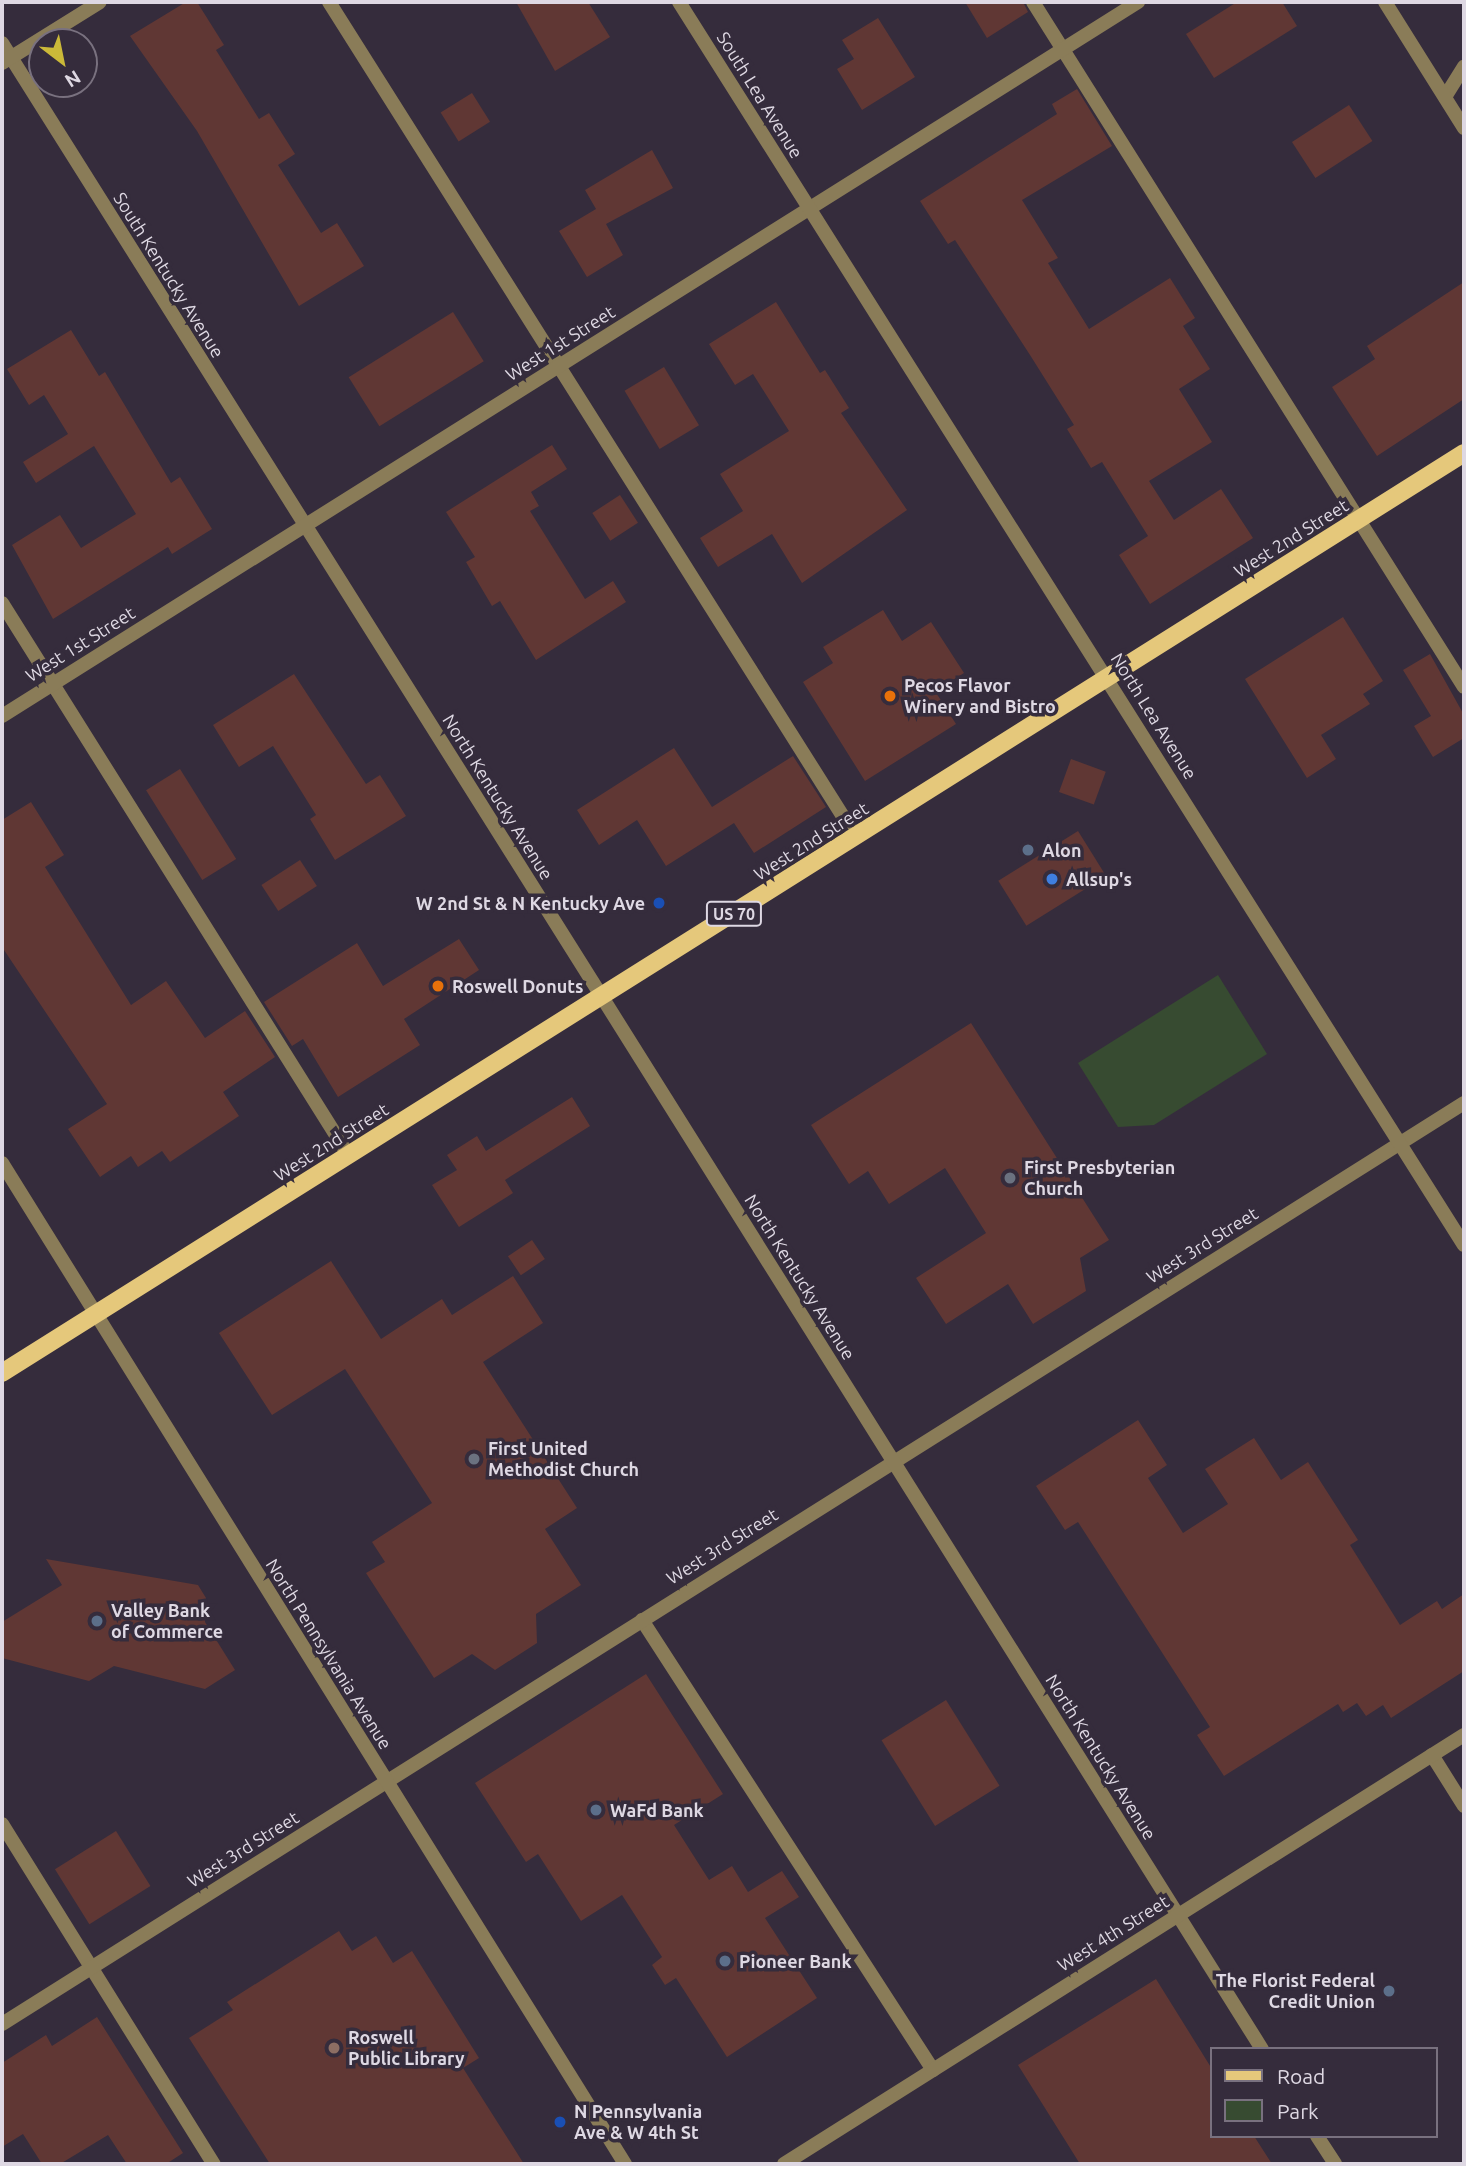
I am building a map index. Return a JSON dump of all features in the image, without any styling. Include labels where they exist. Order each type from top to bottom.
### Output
[{"type":"main road","name":"West 2nd Street","points":[[2,1373],[1464,453]]},
{"type":"street","points":[[6,60],[100,2]]},
{"type":"street","points":[[329,2],[856,837]]},
{"type":"street","name":"South Lea Avenue","points":[[679,2],[809,209]]},
{"type":"street","points":[[1033,2],[1464,687]]},
{"type":"street","name":"West 1st Street","points":[[2,716],[1138,2]]},
{"type":"street","points":[[1385,2],[1464,128]]},
{"type":"street","name":"South Kentucky Avenue","points":[[2,43],[6,60],[303,526]]},
{"type":"street","points":[[1445,97],[1464,66]]},
{"type":"street","name":"North Lea Avenue","points":[[809,209],[1464,1245]]},
{"type":"street","name":"North Kentucky Avenue","points":[[303,526],[1261,2047]]},
{"type":"street","points":[[2,603],[349,1156]]},
{"type":"street","name":"West 3rd Street","points":[[2,2024],[1464,1103]]},
{"type":"street","name":"North Pennsylvania Avenue","points":[[2,1163],[625,2164]]},
{"type":"street","points":[[642,1620],[933,2070]]},
{"type":"street","name":"West 4th Street","points":[[783,2164],[1464,1735]]},
{"type":"street","points":[[1432,1755],[1464,1806]]},
{"type":"street","points":[[2,1824],[214,2164]]},
{"type":"street","points":[[1318,2138],[1335,2164]]},
{"type":"green space","points":[[1218,975],[1267,1054],[1154,1125],[1118,1127],[1078,1063]]},
{"type":"building","points":[[186,2],[197,2],[224,45],[216,50],[259,119],[269,113],[295,154],[278,165],[321,233],[337,223],[364,266],[299,306],[197,131],[130,36]]},
{"type":"building","points":[[516,2],[588,2],[610,37],[555,71]]},
{"type":"building","points":[[965,2],[1023,2],[1028,12],[987,38]]},
{"type":"building","points":[[1237,2],[1282,2],[1297,26],[1214,78],[1186,34]]},
{"type":"building","points":[[878,18],[915,77],[862,110],[837,69],[854,59],[842,40]]},
{"type":"building","points":[[1077,89],[1112,146],[1022,200],[1058,258],[1048,263],[1089,329],[1170,278],[1195,318],[1183,326],[1210,369],[1179,389],[1212,442],[1149,481],[1174,520],[1221,489],[1253,538],[1150,604],[1119,555],[1148,536],[1102,462],[1091,468],[1067,429],[1074,425],[1030,355],[955,240],[948,244],[920,201],[1057,114],[1052,104]]},
{"type":"building","points":[[472,93],[490,122],[459,141],[441,113]]},
{"type":"building","points":[[1349,105],[1372,141],[1315,178],[1292,142]]},
{"type":"building","points":[[652,150],[673,188],[606,224],[623,255],[587,277],[559,231],[596,209],[585,190]]},
{"type":"building","points":[[1464,282],[1464,399],[1377,456],[1332,387],[1375,359],[1367,346]]},
{"type":"building","points":[[776,302],[820,373],[825,370],[849,408],[841,413],[907,510],[802,583],[772,534],[718,567],[700,538],[743,511],[720,474],[789,431],[753,374],[735,385],[709,344]]},
{"type":"building","points":[[453,312],[484,361],[379,426],[349,377]]},
{"type":"building","points":[[71,330],[99,376],[105,372],[171,483],[180,477],[212,529],[172,554],[168,547],[53,619],[12,545],[60,515],[81,548],[136,514],[94,446],[36,483],[23,462],[68,434],[44,395],[29,405],[7,369]]},
{"type":"building","points":[[664,367],[699,425],[660,449],[625,391]]},
{"type":"building","points":[[552,445],[567,469],[531,492],[539,506],[530,511],[585,599],[613,581],[626,602],[536,660],[500,601],[492,606],[466,562],[475,557],[446,512]]},
{"type":"building","points":[[620,495],[638,523],[610,541],[592,513]]},
{"type":"building","points":[[883,610],[902,641],[931,622],[964,673],[935,691],[956,724],[865,781],[803,682],[833,663],[823,647]]},
{"type":"building","points":[[1343,617],[1383,681],[1363,694],[1370,704],[1321,735],[1336,759],[1307,778],[1245,679]]},
{"type":"building","points":[[1430,654],[1464,715],[1464,738],[1433,757],[1414,726],[1431,716],[1403,670]]},
{"type":"building","points":[[294,674],[366,784],[380,775],[406,816],[335,860],[310,819],[316,815],[273,746],[239,767],[213,725]]},
{"type":"building","points":[[674,748],[712,807],[793,756],[826,807],[754,853],[734,823],[666,866],[637,820],[599,845],[577,810]]},
{"type":"building","points":[[1071,759],[1106,772],[1094,805],[1059,792]]},
{"type":"building","points":[[180,769],[236,859],[202,880],[146,790]]},
{"type":"building","points":[[31,802],[64,855],[45,867],[131,1005],[166,981],[205,1038],[245,1011],[275,1057],[223,1092],[239,1116],[170,1162],[162,1151],[138,1167],[131,1156],[100,1177],[68,1129],[107,1104],[2,947],[2,820]]},
{"type":"building","name":"Allsup's","points":[[1078,831],[1106,876],[1026,926],[998,881]]},
{"type":"building","points":[[300,860],[317,886],[278,911],[261,885]]},
{"type":"building","points":[[459,939],[479,970],[404,1019],[420,1045],[338,1097],[303,1039],[292,1046],[264,1002],[357,943],[383,986]]},
{"type":"building","name":"First Presbyterian Church","points":[[971,1023],[1109,1240],[1080,1258],[1086,1291],[1033,1324],[1008,1284],[946,1324],[916,1278],[986,1233],[945,1168],[889,1204],[868,1171],[849,1184],[811,1125]]},
{"type":"building","points":[[572,1097],[590,1126],[505,1180],[513,1193],[459,1227],[432,1185],[457,1170],[447,1155],[477,1136],[486,1151]]},
{"type":"building","points":[[532,1240],[545,1259],[521,1275],[508,1256]]},
{"type":"building","name":"First United Methodist Church","points":[[331,1261],[381,1339],[442,1299],[452,1315],[513,1276],[543,1323],[483,1362],[577,1508],[545,1529],[581,1585],[536,1614],[537,1643],[495,1670],[472,1654],[434,1678],[366,1573],[385,1562],[372,1542],[432,1503],[345,1369],[272,1415],[219,1333]]},
{"type":"building","points":[[1138,1420],[1167,1465],[1148,1478],[1183,1533],[1228,1504],[1205,1469],[1254,1438],[1281,1480],[1308,1462],[1358,1540],[1350,1545],[1400,1625],[1437,1601],[1442,1609],[1464,1594],[1464,1671],[1391,1718],[1383,1705],[1366,1716],[1357,1703],[1343,1712],[1338,1704],[1224,1776],[1197,1735],[1210,1727],[1078,1522],[1065,1530],[1036,1486]]},
{"type":"building","points":[[46,1559],[198,1585],[206,1598],[205,1622],[235,1670],[205,1689],[114,1666],[89,1681],[2,1658],[2,1622],[62,1585]]},
{"type":"building","name":"WaFd Bank","points":[[646,1674],[723,1794],[674,1825],[709,1880],[732,1866],[748,1892],[782,1871],[799,1897],[765,1918],[817,1998],[727,2057],[676,1978],[665,1985],[652,1965],[662,1957],[622,1895],[581,1921],[538,1854],[526,1862],[475,1783]]},
{"type":"building","points":[[946,1700],[1000,1786],[935,1826],[882,1740]]},
{"type":"building","points":[[116,1831],[150,1886],[89,1924],[55,1869]]},
{"type":"building","name":"Roswell Public Library","points":[[339,1931],[352,1951],[376,1936],[393,1963],[412,1951],[479,2058],[463,2068],[524,2164],[270,2164],[189,2038],[233,2010],[227,2002]]},
{"type":"building","points":[[1156,1979],[1210,2066],[1210,2138],[1255,2138],[1272,2164],[1080,2164],[1018,2065]]},
{"type":"building","points":[[97,2017],[183,2153],[166,2164],[127,2164],[108,2135],[60,2164],[42,2164],[23,2134],[2,2147],[2,2063],[46,2035],[52,2046]]},
{"type":"place","name":"Pecos Flavor Winery and Bistro","points":[[890,696]]},
{"type":"place","name":"Alon","points":[[1028,850]]},
{"type":"place","name":"Allsup's","points":[[1052,879]]},
{"type":"place","name":"W 2nd St & N Kentucky Ave","points":[[659,903]]},
{"type":"place","name":"Roswell Donuts","points":[[438,986]]},
{"type":"place","name":"First Presbyterian Church","points":[[1010,1178]]},
{"type":"place","name":"First United Methodist Church","points":[[474,1459]]},
{"type":"place","name":"Valley Bank of Commerce","points":[[97,1621]]},
{"type":"place","name":"WaFd Bank","points":[[596,1810]]},
{"type":"place","name":"Pioneer Bank","points":[[725,1961]]},
{"type":"place","name":"The Florist Federal Credit Union","points":[[1389,1991]]},
{"type":"place","name":"Roswell Public Library","points":[[334,2048]]},
{"type":"place","name":"N Pennsylvania Ave & W 4th St","points":[[560,2122]]}]
